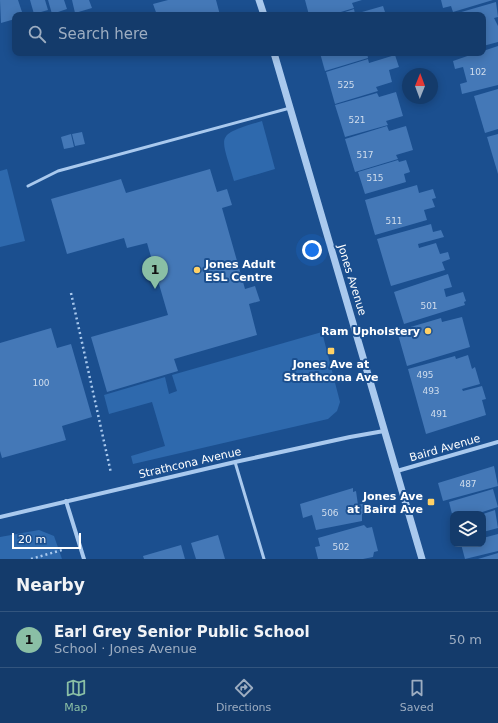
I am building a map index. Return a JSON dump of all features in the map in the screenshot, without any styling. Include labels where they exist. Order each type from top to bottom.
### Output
[{"type":"street","points":[[259,0],[263,12]]},
{"type":"street","name":"Jones Avenue","points":[[275,56],[422,559]]},
{"type":"street","name":"Strathcona Avenue","points":[[0,517],[235,462],[384,431]]},
{"type":"street","name":"Baird Avenue","points":[[397,471],[498,442]]},
{"type":"street","points":[[66,501],[84,559]]},
{"type":"lane","points":[[28,186],[58,171],[290,108]]},
{"type":"lane","points":[[235,462],[264,559]]},
{"type":"path","points":[[71,293],[111,473]]},
{"type":"path","points":[[30,559],[62,550]]},
{"type":"shaded area","points":[[262,121],[275,169],[234,181],[224,145],[225,139],[228,134],[235,130]]},
{"type":"shaded area","points":[[7,169],[25,241],[0,247],[0,171]]},
{"type":"shaded area","points":[[322,332],[340,402],[337,411],[328,419],[133,464],[131,456],[165,446],[152,402],[109,414],[104,395],[165,377],[169,394],[177,391],[172,375]]},
{"type":"shaded area","points":[[39,530],[54,536],[62,559],[0,559],[0,537]]},
{"type":"building","points":[[0,0],[18,0],[22,12],[12,12],[12,20],[1,23]]},
{"type":"building","points":[[30,0],[45,0],[48,10],[33,12]]},
{"type":"building","points":[[48,0],[64,0],[67,9],[58,12],[51,12]]},
{"type":"building","points":[[72,0],[89,0],[92,8],[75,12]]},
{"type":"building","points":[[168,0],[216,0],[219,12],[156,12],[153,4]]},
{"type":"building","points":[[305,0],[362,0],[352,3],[354,8],[341,12],[308,12]]},
{"type":"building","points":[[441,0],[493,0],[453,12],[451,6],[443,8]]},
{"type":"building","points":[[496,2],[498,17],[494,18],[498,26],[498,42],[486,45],[486,12],[461,12]]},
{"type":"building","points":[[383,6],[385,12],[362,12]]},
{"type":"building","points":[[354,9],[355,12],[345,12]]},
{"type":"building","points":[[498,46],[498,85],[462,94],[460,84],[467,82],[463,67],[455,69],[453,61],[467,56],[486,56],[486,50]]},
{"type":"building","points":[[321,56],[368,56],[368,58],[325,71]]},
{"type":"building","points":[[395,56],[399,67],[389,70],[392,82],[376,87],[378,91],[335,104],[326,72],[368,59],[369,63]]},
{"type":"building","points":[[498,89],[498,129],[485,133],[474,96]]},
{"type":"building","points":[[396,92],[403,116],[386,121],[388,125],[345,137],[335,105],[377,93],[379,97]]},
{"type":"building","points":[[387,126],[389,131],[406,126],[413,150],[396,155],[398,159],[355,172],[345,139]]},
{"type":"building","points":[[82,132],[85,144],[75,146],[72,134]]},
{"type":"building","points":[[71,134],[74,147],[64,149],[61,137]]},
{"type":"building","points":[[498,134],[498,174],[487,137]]},
{"type":"building","points":[[398,160],[399,162],[406,160],[410,172],[404,174],[406,182],[365,194],[358,172]]},
{"type":"building","name":"Jones Adult ESL Centre","points":[[210,169],[217,192],[227,189],[232,205],[222,208],[245,289],[255,286],[260,301],[249,304],[257,335],[174,359],[178,371],[107,392],[91,337],[168,315],[147,243],[127,248],[124,238],[67,254],[51,199],[121,179],[126,193]]},
{"type":"building","points":[[417,185],[419,193],[433,189],[436,198],[432,199],[435,207],[424,210],[427,220],[375,235],[365,200]]},
{"type":"building","points":[[431,224],[433,232],[441,230],[444,237],[418,244],[419,248],[436,243],[440,254],[448,252],[450,259],[442,262],[445,270],[391,286],[377,239]]},
{"type":"building","points":[[448,274],[452,287],[444,289],[446,297],[463,292],[466,301],[464,302],[465,305],[404,324],[394,292]]},
{"type":"building","points":[[462,317],[470,347],[407,366],[397,331],[441,318],[442,322]]},
{"type":"building","points":[[51,328],[57,348],[71,344],[92,417],[62,426],[66,440],[2,458],[0,451],[0,343]]},
{"type":"building","points":[[468,355],[472,369],[475,367],[480,384],[462,389],[463,391],[482,386],[486,399],[482,400],[486,415],[426,434],[408,369],[455,356],[456,359]]},
{"type":"building","points":[[494,466],[498,486],[443,501],[438,483]]},
{"type":"building","points":[[353,488],[353,492],[356,491],[358,505],[366,503],[369,512],[362,514],[362,521],[316,530],[312,515],[303,518],[300,504]]},
{"type":"building","points":[[493,489],[498,507],[485,511],[451,511],[449,502]]},
{"type":"building","points":[[495,510],[498,528],[486,531],[486,513]]},
{"type":"building","points":[[364,525],[367,528],[372,527],[378,551],[374,552],[373,557],[363,559],[318,559],[315,547],[320,546],[318,538]]},
{"type":"building","points":[[498,534],[498,551],[465,559],[462,547],[486,547],[486,537]]},
{"type":"building","points":[[218,535],[225,559],[196,559],[191,543]]},
{"type":"building","points":[[181,545],[185,559],[144,559],[143,556]]},
{"type":"building","points":[[498,553],[498,559],[478,559]]},
{"type":"place","name":"Jones Adult ESL Centre","points":[[197,270]]},
{"type":"place","name":"Earl Grey Senior Public School","points":[[155,289]]},
{"type":"place","name":"Ram Upholstery","points":[[428,331]]},
{"type":"place","name":"Jones Ave at Strathcona Ave","points":[[331,351]]},
{"type":"place","name":"Jones Ave at Baird Ave","points":[[431,502]]}]
